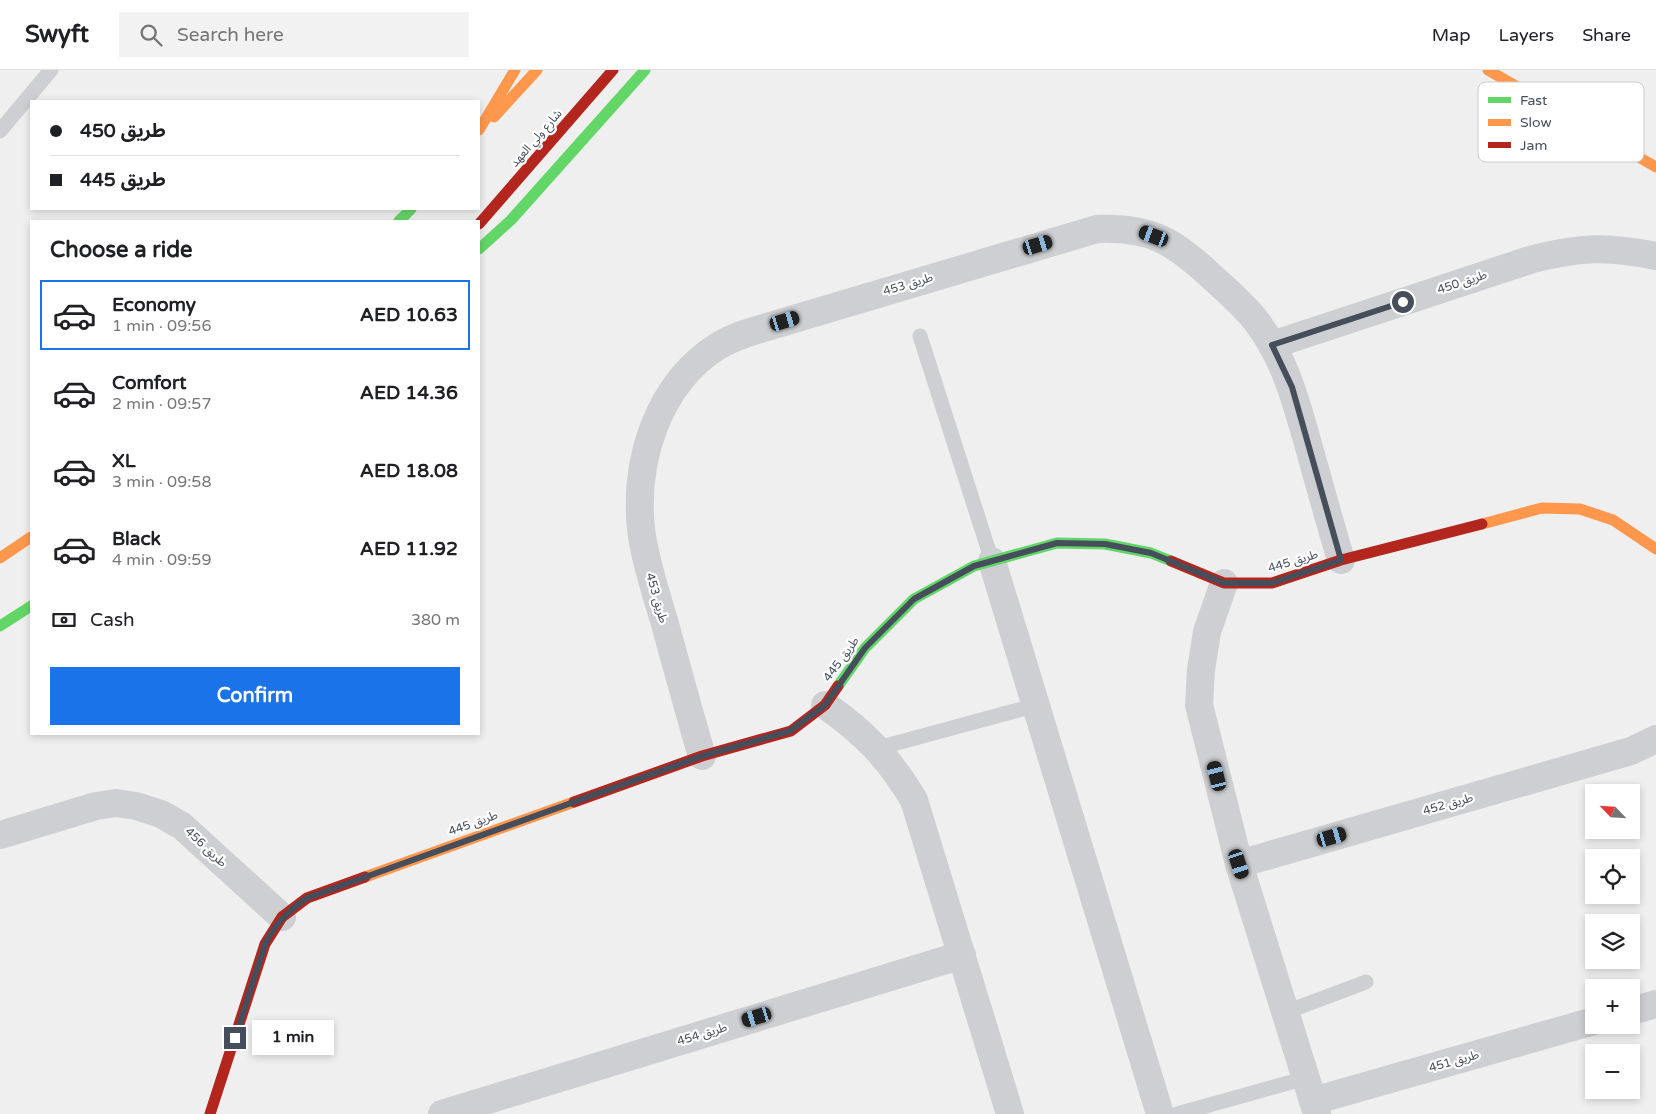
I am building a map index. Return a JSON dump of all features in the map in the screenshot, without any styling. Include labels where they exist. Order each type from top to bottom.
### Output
[{"type":"main road","points":[[480,128],[515,70]]},
{"type":"main road","points":[[480,134],[537,70]]},
{"type":"main road","name":"شارع ولي العهد","points":[[480,223],[613,70]]},
{"type":"main road","points":[[480,248],[511,220],[645,70]]},
{"type":"main road","points":[[1488,70],[1509,82]]},
{"type":"main road","points":[[1644,160],[1656,167]]},
{"type":"main road","points":[[400,220],[410,210]]},
{"type":"main road","name":"طريق 445","points":[[210,1114],[265,944],[282,917],[307,898],[702,756],[790,731],[825,705],[865,648],[914,599],[974,566],[1057,543],[1105,544],[1151,553],[1224,583],[1272,583],[1341,560],[1542,508],[1580,509],[1613,520],[1656,549]]},
{"type":"main road","points":[[0,558],[30,538]]},
{"type":"main road","points":[[0,626],[30,607]]},
{"type":"street","name":"طريق 453","points":[[702,756],[647,562],[641,528],[640,493],[645,458],[654,425],[665,401],[697,361],[712,350],[742,334],[1047,242],[1097,229],[1120,228],[1143,231],[1184,251],[1238,301],[1257,322],[1272,345],[1292,387],[1341,560]]},
{"type":"street","name":"طريق 450","points":[[1272,345],[1533,259],[1565,251],[1597,248],[1629,250],[1656,256]]},
{"type":"street","points":[[992,561],[1160,1114]]},
{"type":"street","points":[[1224,583],[1207,632],[1201,670],[1199,705],[1239,864],[1312,1097]]},
{"type":"street","points":[[825,705],[854,725],[878,748],[899,774],[914,800],[1010,1114]]},
{"type":"street","name":"طريق 452","points":[[1239,864],[1631,751],[1656,739]]},
{"type":"street","name":"طريق 456","points":[[0,834],[96,806],[116,802],[136,806],[162,814],[182,826],[282,917]]},
{"type":"street","name":"طريق 454","points":[[442,1114],[962,955]]},
{"type":"street","points":[[1640,1008],[1656,1004]]},
{"type":"street","name":"طريق 451","points":[[1312,1097],[1585,1023]]},
{"type":"lane","points":[[0,132],[51,70]]},
{"type":"lane","points":[[920,336],[992,561]]},
{"type":"lane","points":[[878,748],[1037,705]]},
{"type":"lane","points":[[1286,1012],[1366,982]]},
{"type":"lane","points":[[1177,1114],[1312,1097]]},
{"type":"traffic: fast","points":[[480,248],[511,220],[645,70]]},
{"type":"traffic: fast","points":[[400,220],[410,210]]},
{"type":"traffic: fast","points":[[838,686],[865,648],[914,599],[974,566],[1057,543],[1105,544],[1151,553],[1171,561]]},
{"type":"traffic: fast","points":[[0,626],[30,607]]},
{"type":"traffic: slow","points":[[480,128],[515,70]]},
{"type":"traffic: slow","points":[[494,117],[537,70]]},
{"type":"traffic: slow","points":[[1488,70],[1509,82]]},
{"type":"traffic: slow","points":[[1644,160],[1656,167]]},
{"type":"traffic: slow","points":[[1482,524],[1542,508],[1580,509],[1613,520],[1656,549]]},
{"type":"traffic: slow","points":[[0,558],[30,538]]},
{"type":"traffic: slow","points":[[365,877],[574,802]]},
{"type":"traffic: jam","points":[[480,223],[613,70]]},
{"type":"traffic: jam","points":[[1171,561],[1224,583],[1272,583],[1341,560],[1482,524]]},
{"type":"traffic: jam","points":[[574,802],[702,756],[791,731],[825,705],[838,686]]},
{"type":"traffic: jam","points":[[210,1114],[265,944],[282,917],[307,898],[365,877]]},
{"type":"route","points":[[235,1038],[265,944],[272,930],[282,917],[307,898],[702,756],[790,731],[825,705],[865,648],[914,599],[974,566],[1057,543],[1105,544],[1151,553],[1224,583],[1272,583],[1341,560],[1292,387],[1272,345],[1403,302]]}]
